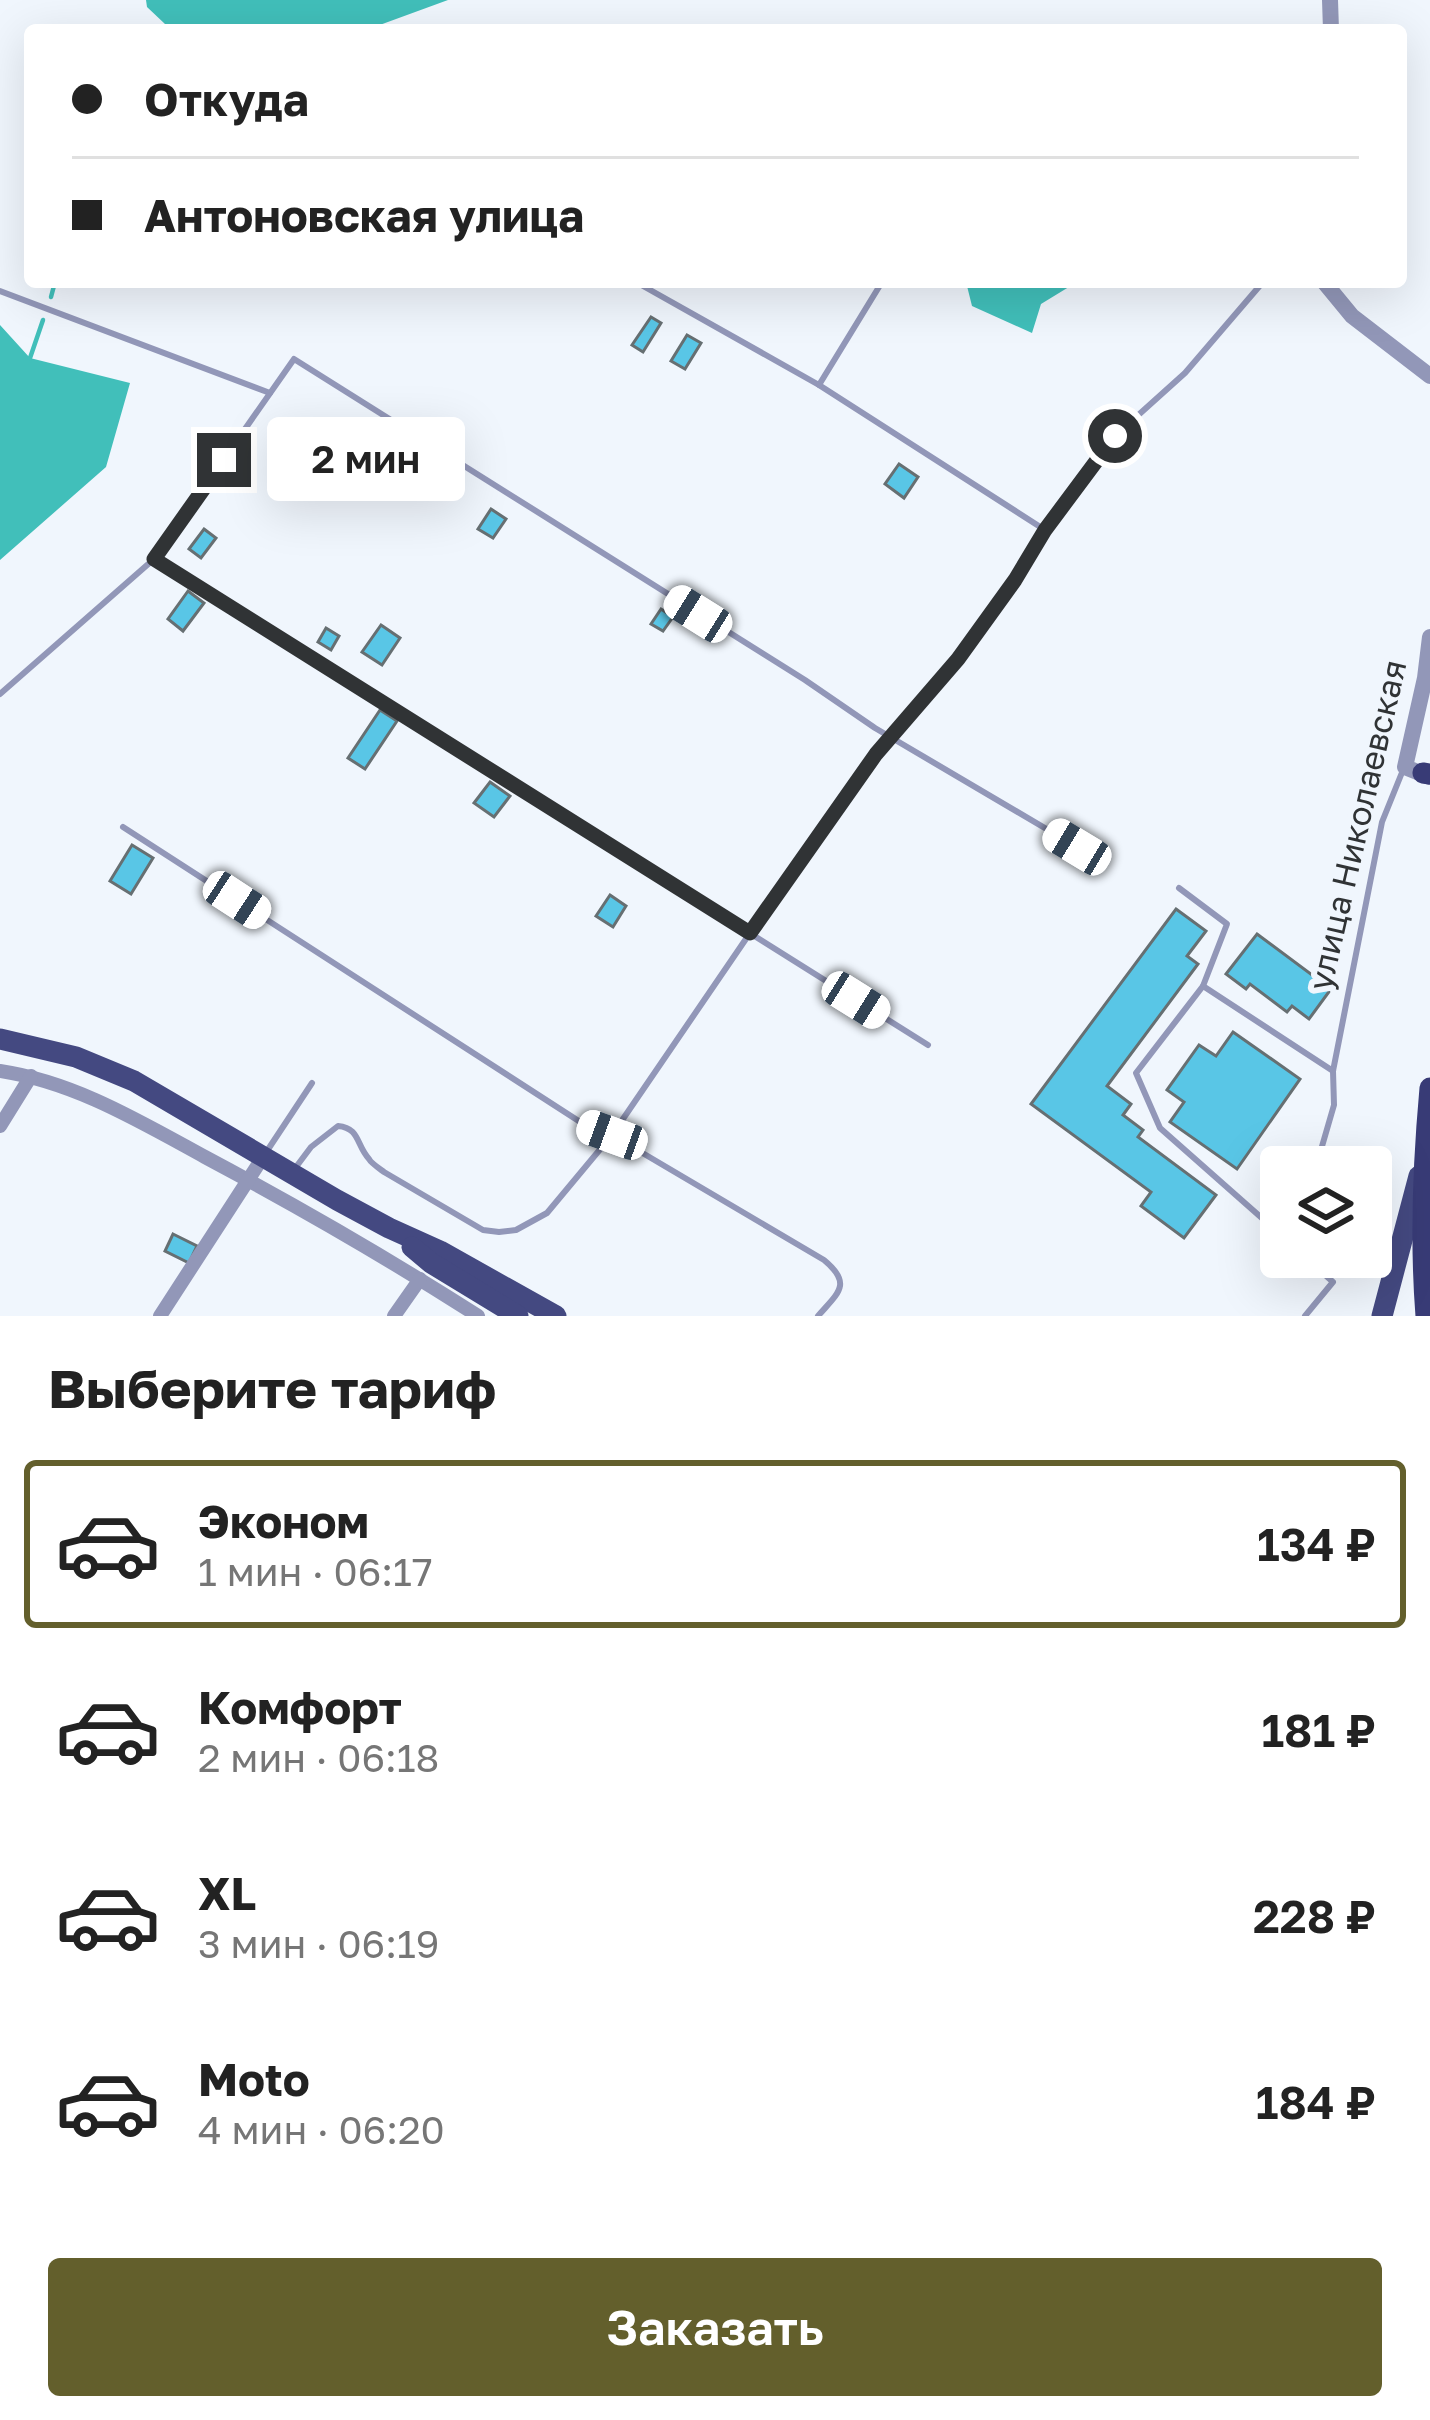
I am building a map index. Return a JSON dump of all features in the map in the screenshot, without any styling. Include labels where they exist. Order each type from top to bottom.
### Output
[{"type":"highway","points":[[1426,1316],[1423,1158],[1430,1088]]},
{"type":"main road","points":[[0,1039],[76,1058],[134,1081],[291,1174],[556,1316]]},
{"type":"main road","points":[[1382,1316],[1423,1158]]},
{"type":"main road","points":[[389,1228],[431,1263],[518,1316]]},
{"type":"street","points":[[1328,288],[1352,316],[1430,376]]},
{"type":"street","name":"улица Николаевская","points":[[1422,773],[1430,637]]},
{"type":"street","points":[[0,1071],[31,1076],[107,1104],[248,1180],[478,1316]]},
{"type":"street","points":[[0,1126],[31,1076]]},
{"type":"street","points":[[160,1316],[262,1157]]},
{"type":"street","points":[[394,1316],[420,1279]]},
{"type":"lane","points":[[647,288],[819,385],[1045,530]]},
{"type":"lane","points":[[819,385],[877,288]]},
{"type":"lane","points":[[291,1174],[311,1148],[338,1126],[348,1127],[370,1161],[384,1172],[483,1230],[516,1229],[547,1213],[612,1135],[876,754],[958,659],[1115,436],[1185,373],[1258,288]]},
{"type":"lane","points":[[0,291],[270,393]]},
{"type":"lane","points":[[0,694],[154,559],[294,359],[875,728],[1077,847]]},
{"type":"lane","points":[[154,559],[928,1045]]},
{"type":"lane","name":"улица Николаевская","points":[[1322,1146],[1334,1105],[1333,1071],[1382,822],[1422,773]]},
{"type":"lane","points":[[123,827],[544,1099],[824,1260],[841,1281],[839,1292],[818,1316]]},
{"type":"lane","points":[[1179,888],[1227,924],[1202,986],[1136,1073],[1160,1128],[1260,1216]]},
{"type":"lane","points":[[1202,986],[1333,1071]]},
{"type":"lane","points":[[262,1157],[312,1083]]},
{"type":"lane","points":[[1305,1316],[1333,1282],[1329,1278]]},
{"type":"water","points":[[146,0],[448,0],[382,24],[165,24]]},
{"type":"water","points":[[968,288],[1067,288],[1041,304],[1032,333],[972,306]]},
{"type":"water","points":[[0,325],[30,358],[130,383],[106,467],[0,560]]},
{"type":"building","points":[[651,317],[661,323],[643,352],[632,345]]},
{"type":"building","points":[[687,335],[701,343],[685,369],[671,361]]},
{"type":"building","points":[[899,464],[918,477],[904,498],[885,484]]},
{"type":"building","points":[[491,509],[506,519],[493,538],[478,529]]},
{"type":"building","points":[[204,529],[216,538],[201,558],[189,549]]},
{"type":"building","points":[[188,591],[204,603],[183,631],[168,619]]},
{"type":"building","points":[[661,609],[673,617],[663,631],[651,624]]},
{"type":"building","points":[[381,625],[400,638],[382,665],[362,652]]},
{"type":"building","points":[[326,628],[339,636],[331,650],[318,642]]},
{"type":"building","points":[[380,710],[397,721],[365,769],[348,758]]},
{"type":"building","points":[[490,782],[510,796],[494,817],[474,803]]},
{"type":"building","points":[[132,845],[153,858],[131,894],[110,881]]},
{"type":"building","points":[[610,895],[626,906],[613,927],[596,916]]},
{"type":"building","points":[[1176,909],[1206,931],[1187,956],[1198,964],[1107,1086],[1131,1104],[1123,1115],[1143,1130],[1138,1137],[1216,1195],[1184,1238],[1141,1206],[1151,1192],[1031,1104]]},
{"type":"building","points":[[1257,934],[1331,989],[1309,1019],[1292,1006],[1287,1012],[1250,984],[1246,989],[1226,974]]},
{"type":"building","points":[[1233,1032],[1300,1079],[1237,1169],[1170,1122],[1184,1102],[1167,1090],[1199,1045],[1216,1056]]},
{"type":"building","points":[[173,1234],[197,1246],[189,1263],[165,1251]]},
{"type":"waterway","points":[[51,297],[53,288]]},
{"type":"waterway","points":[[30,358],[43,320]]},
{"type":"route","points":[[224,460],[154,559],[750,933],[876,754],[958,659],[1115,436]]}]
